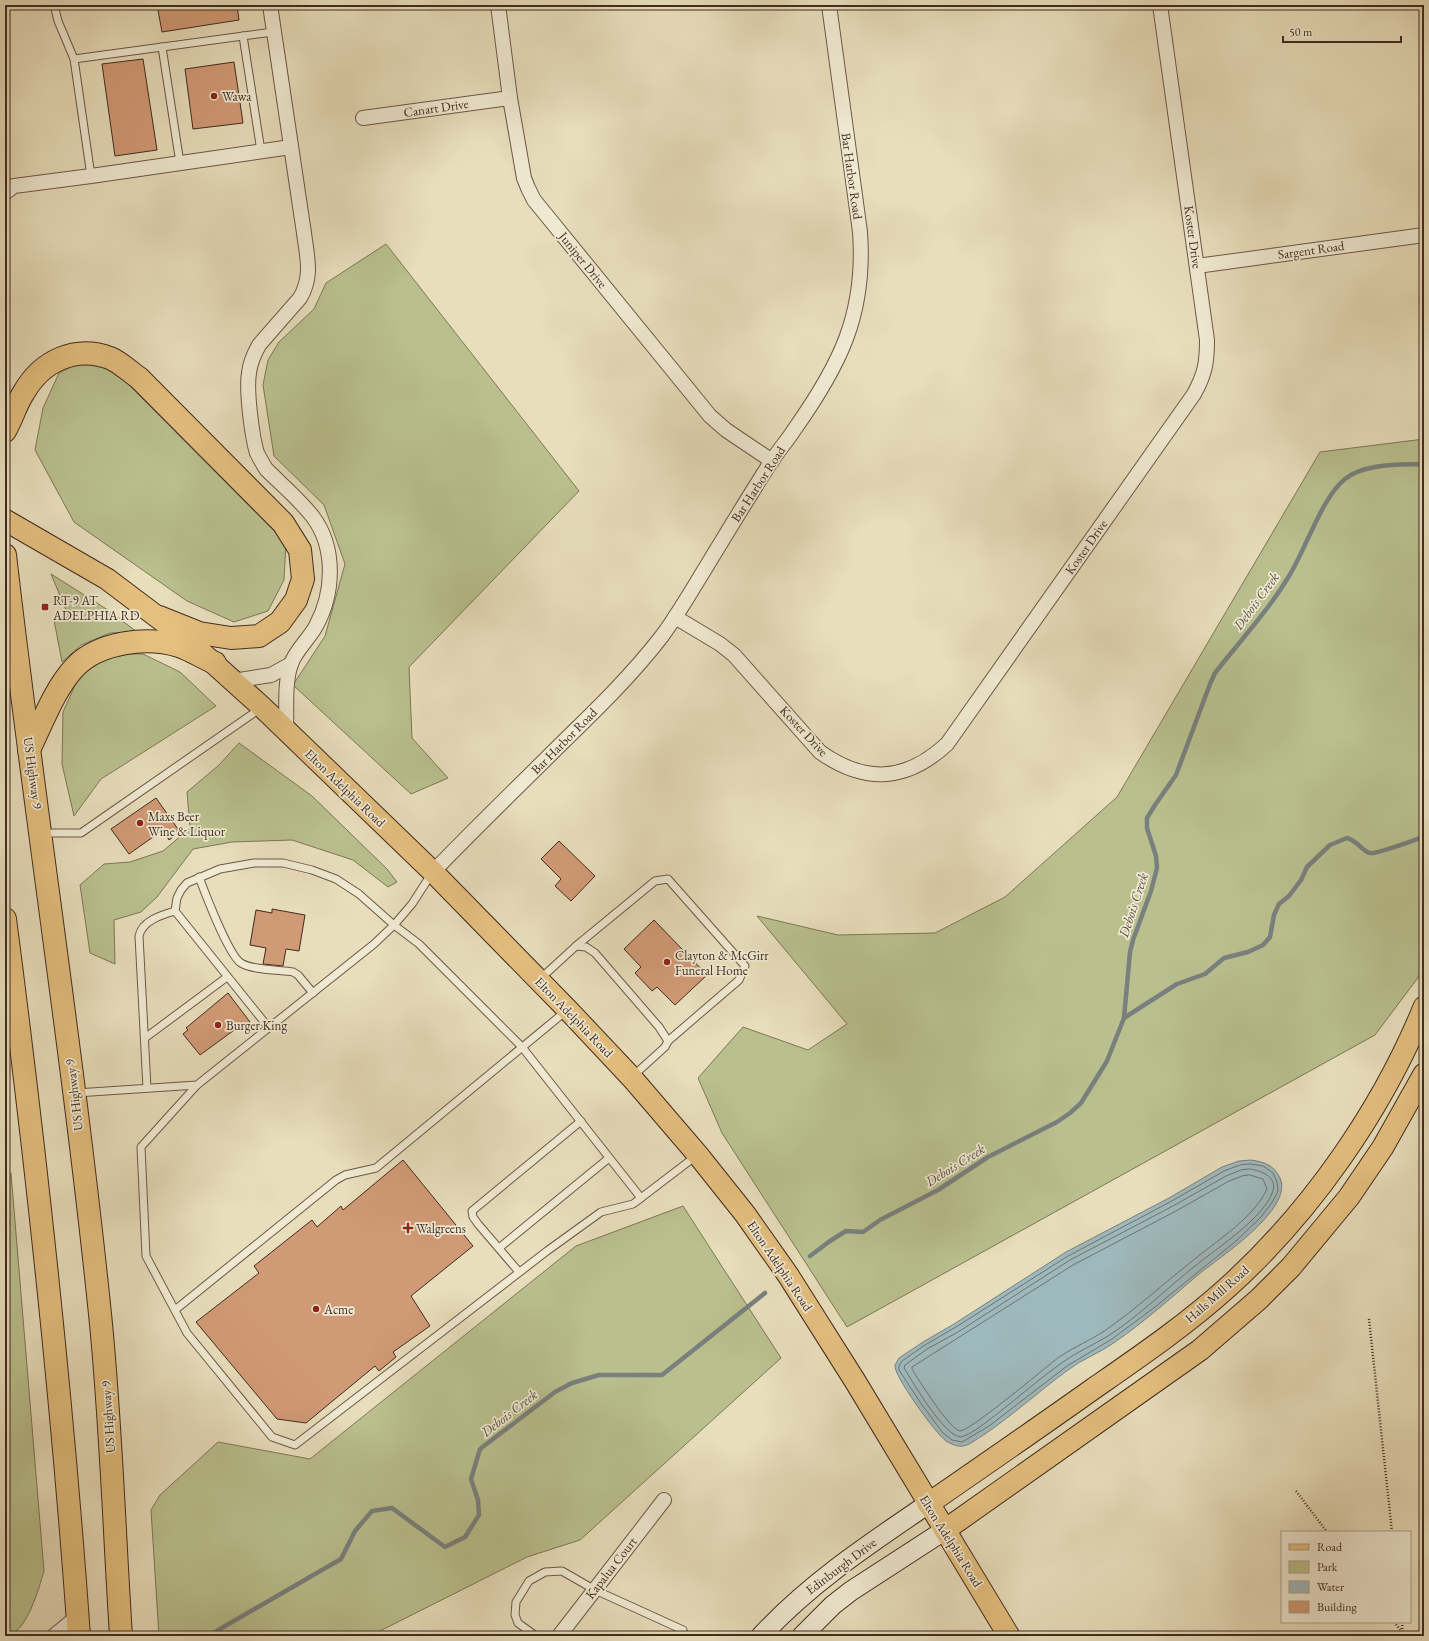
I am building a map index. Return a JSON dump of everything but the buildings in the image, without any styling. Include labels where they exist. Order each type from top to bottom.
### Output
[{"type":"highway","points":[[5,431],[23,393],[39,373],[49,364],[61,358],[83,352],[111,359],[139,378],[283,523],[300,550],[303,580],[296,600],[280,622],[259,636],[231,638],[199,634],[159,617]]},
{"type":"highway","name":"US Highway 9","points":[[5,555],[74,1093],[100,1315],[121,1636]]},
{"type":"highway","points":[[29,750],[50,706],[66,679],[75,666],[88,656],[113,646],[147,641],[179,646],[215,663]]},
{"type":"highway","points":[[5,919],[42,1218],[60,1406],[78,1627]]},
{"type":"main road","name":"Elton Adelphia Road","points":[[5,520],[107,579],[159,617],[215,663],[433,872],[568,1010],[632,1078],[698,1155],[745,1214],[788,1275],[855,1381],[1009,1636]]},
{"type":"main road","name":"Halls Mill Road","points":[[928,1504],[1154,1347],[1207,1305],[1240,1276],[1290,1222],[1327,1178],[1347,1149],[1387,1084],[1424,1007]]},
{"type":"main road","points":[[945,1530],[1200,1350],[1259,1299],[1291,1267],[1357,1186],[1391,1133],[1424,1074]]},
{"type":"main road","name":"Edinburgh Drive","points":[[761,1636],[800,1598],[831,1572],[928,1504]]},
{"type":"main road","name":"Edinburgh Drive","points":[[802,1636],[833,1605],[851,1591],[945,1530]]},
{"type":"street","points":[[270,5],[308,262],[308,278],[304,292],[300,298],[259,344],[255,351],[248,375],[248,391],[255,446],[261,461],[266,469],[313,517],[326,542],[330,568],[330,582],[325,604],[316,626],[291,664],[287,686],[286,731]]},
{"type":"street","name":"Juniper Drive","points":[[498,5],[510,98],[524,178],[534,200],[710,416],[726,430],[772,461]]},
{"type":"street","name":"Bar Harbor Road","points":[[433,872],[465,838],[624,682],[662,635],[675,617],[772,461],[795,429],[827,379],[838,359],[852,326],[858,297],[862,255],[829,5]]},
{"type":"street","name":"Koster Drive","points":[[675,617],[720,644],[734,655],[820,752],[836,763],[849,769],[868,774],[885,774],[907,770],[934,756],[947,744],[1197,389],[1202,379],[1207,360],[1207,340],[1160,5]]},
{"type":"street","name":"Canart Drive","points":[[363,118],[510,98]]},
{"type":"street","points":[[8,187],[291,147]]},
{"type":"street","name":"Sargent Road","points":[[1197,266],[1424,235]]},
{"type":"street","points":[[233,681],[271,676],[291,664]]},
{"type":"street","name":"Kapalua Court","points":[[558,1636],[664,1500]]},
{"type":"street","points":[[54,1636],[78,1627]]},
{"type":"lane","points":[[54,5],[58,21],[74,59],[91,176]]},
{"type":"lane","points":[[74,59],[273,32]]},
{"type":"lane","points":[[243,36],[261,151]]},
{"type":"lane","points":[[162,47],[180,163]]},
{"type":"lane","points":[[41,833],[82,833],[262,707]]},
{"type":"lane","points":[[269,1028],[175,911],[177,898],[187,883],[220,869],[254,863],[283,863],[312,870],[336,879],[359,894],[394,925],[419,944],[522,1047],[641,1198]]},
{"type":"lane","points":[[433,872],[412,904],[394,925],[374,944],[198,1085],[141,1147],[146,1256],[187,1333],[272,1437],[295,1445],[519,1272],[601,1212],[633,1204],[698,1155]]},
{"type":"lane","points":[[199,877],[219,926],[240,963],[247,966],[293,972],[298,975],[312,993]]},
{"type":"lane","points":[[539,980],[576,946],[655,881],[668,879],[745,966],[739,980],[668,1041],[665,1047],[632,1078]]},
{"type":"lane","points":[[147,1088],[139,936],[140,931],[150,921],[175,911]]},
{"type":"lane","points":[[576,946],[586,947],[595,953],[660,1027],[668,1041]]},
{"type":"lane","points":[[145,1038],[227,977]]},
{"type":"lane","points":[[175,1310],[336,1180],[345,1175],[376,1168],[568,1010]]},
{"type":"lane","points":[[74,1093],[198,1085]]},
{"type":"lane","points":[[519,1272],[478,1224],[472,1211],[581,1121]]},
{"type":"lane","points":[[498,1248],[609,1158]]},
{"type":"lane","points":[[536,1636],[518,1623],[515,1615],[516,1602],[529,1581],[545,1572],[562,1571],[594,1590],[683,1630]]},
{"type":"path","points":[[1369,1319],[1392,1531]]},
{"type":"path","points":[[1296,1491],[1326,1531]]},
{"type":"path","points":[[1395,1623],[1405,1635]]},
{"type":"path","points":[[1402,1623],[1405,1635]]},
{"type":"green space","points":[[386,244],[579,491],[409,667],[412,738],[448,778],[411,794],[293,685],[325,636],[345,564],[324,505],[274,456],[263,385],[268,360],[279,342],[314,309],[326,283]]},
{"type":"green space","points":[[97,362],[119,375],[286,543],[284,580],[268,611],[234,622],[187,601],[74,522],[35,450],[43,408],[59,373],[77,364]]},
{"type":"green space","points":[[1424,439],[1424,965],[1417,979],[1375,1035],[847,1327],[722,1133],[698,1078],[743,1027],[808,1050],[847,1024],[757,916],[838,935],[935,933],[1005,897],[1117,797],[1320,452]]},
{"type":"green space","points":[[51,574],[108,610],[137,632],[110,633],[81,645],[62,662],[54,620],[69,617]]},
{"type":"green space","points":[[111,654],[143,654],[180,672],[216,706],[101,779],[74,816],[62,764],[63,712],[81,672]]},
{"type":"green space","points":[[239,743],[312,796],[387,869],[397,882],[388,887],[353,860],[292,840],[232,842],[193,849],[157,897],[141,912],[114,920],[115,964],[90,953],[80,885],[104,864],[130,862],[163,851],[190,828],[187,792],[219,765]]},
{"type":"green space","points":[[11,1173],[44,1571],[35,1599],[25,1620],[12,1634],[5,1636],[5,1177]]},
{"type":"green space","points":[[683,1206],[781,1358],[580,1540],[527,1557],[370,1636],[159,1636],[151,1510],[160,1495],[218,1442],[310,1459],[576,1246]]},
{"type":"water","points":[[1251,1160],[1264,1163],[1275,1170],[1280,1178],[1281,1190],[1276,1204],[1266,1218],[1238,1244],[1136,1326],[1109,1346],[1073,1366],[982,1436],[966,1445],[956,1446],[946,1441],[934,1428],[908,1392],[896,1371],[895,1365],[899,1358],[1066,1252],[1169,1198],[1222,1167],[1239,1161]]},
{"type":"waterway","name":"Debois Creek","points":[[810,1256],[846,1231],[863,1232],[880,1220],[938,1190],[988,1157],[1057,1122],[1081,1103],[1107,1061],[1124,1018],[1130,952],[1151,891],[1157,868],[1156,856],[1147,828],[1147,818],[1176,775],[1215,673],[1263,614],[1281,589],[1295,565],[1321,511],[1337,487],[1353,474],[1372,467],[1424,464]]},
{"type":"waterway","points":[[1124,1018],[1177,984],[1205,974],[1224,958],[1248,952],[1263,945],[1270,937],[1274,915],[1279,904],[1289,896],[1301,880],[1307,867],[1330,845],[1347,838],[1354,841],[1367,852],[1374,853],[1424,837]]},
{"type":"waterway","name":"Debois Creek","points":[[208,1636],[341,1559],[355,1531],[372,1511],[392,1508],[445,1547],[465,1537],[479,1515],[478,1500],[471,1479],[480,1449],[555,1392],[572,1383],[599,1375],[662,1375],[765,1293]]},
{"type":"place","name":"Wawa","points":[[214,96]]},
{"type":"place","name":"RT-9 AT ADELPHIA RD","points":[[45,607]]},
{"type":"place","name":"Maxs Beer Wine & Liquor","points":[[140,823]]},
{"type":"place","name":"Clayton & McGirr Funeral Home","points":[[667,962]]},
{"type":"place","name":"Burger King","points":[[218,1025]]},
{"type":"place","name":"Walgreens","points":[[408,1228]]},
{"type":"place","name":"Acme","points":[[316,1309]]}]
